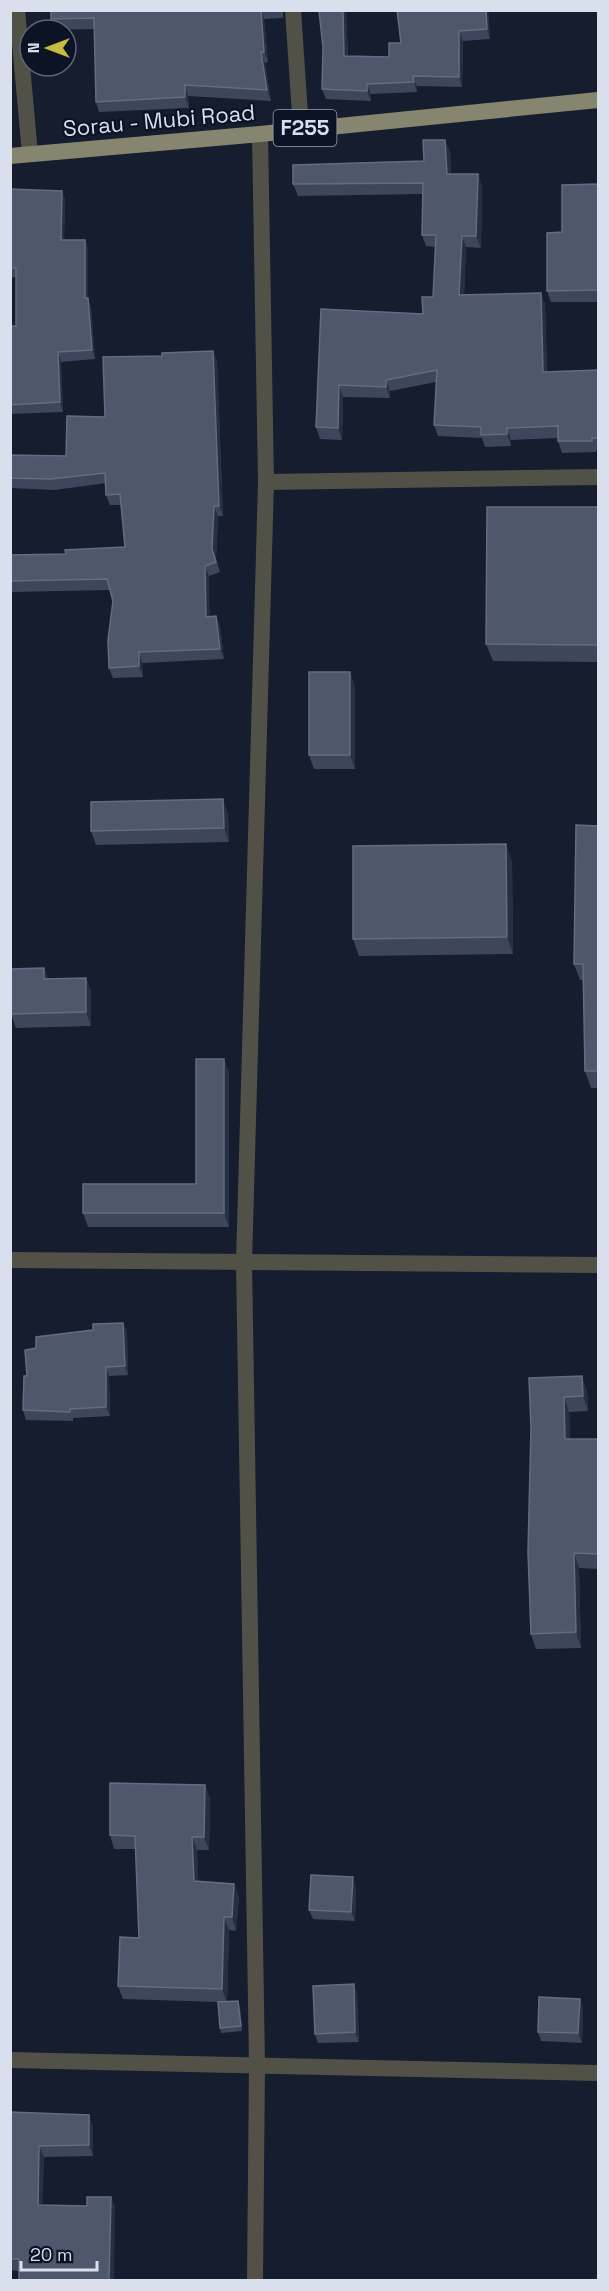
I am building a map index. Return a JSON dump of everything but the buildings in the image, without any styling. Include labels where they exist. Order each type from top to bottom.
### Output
[{"type":"main road","name":"Sorau - Mubi Road","points":[[10,156],[260,134],[598,100]]},
{"type":"street","points":[[17,10],[30,154]]},
{"type":"street","points":[[294,10],[301,129]]},
{"type":"street","points":[[255,2280],[257,2065],[244,1262],[266,482],[260,134]]},
{"type":"street","points":[[266,482],[598,477]]},
{"type":"street","points":[[10,1260],[598,1264]]},
{"type":"street","points":[[10,2060],[598,2073]]}]
